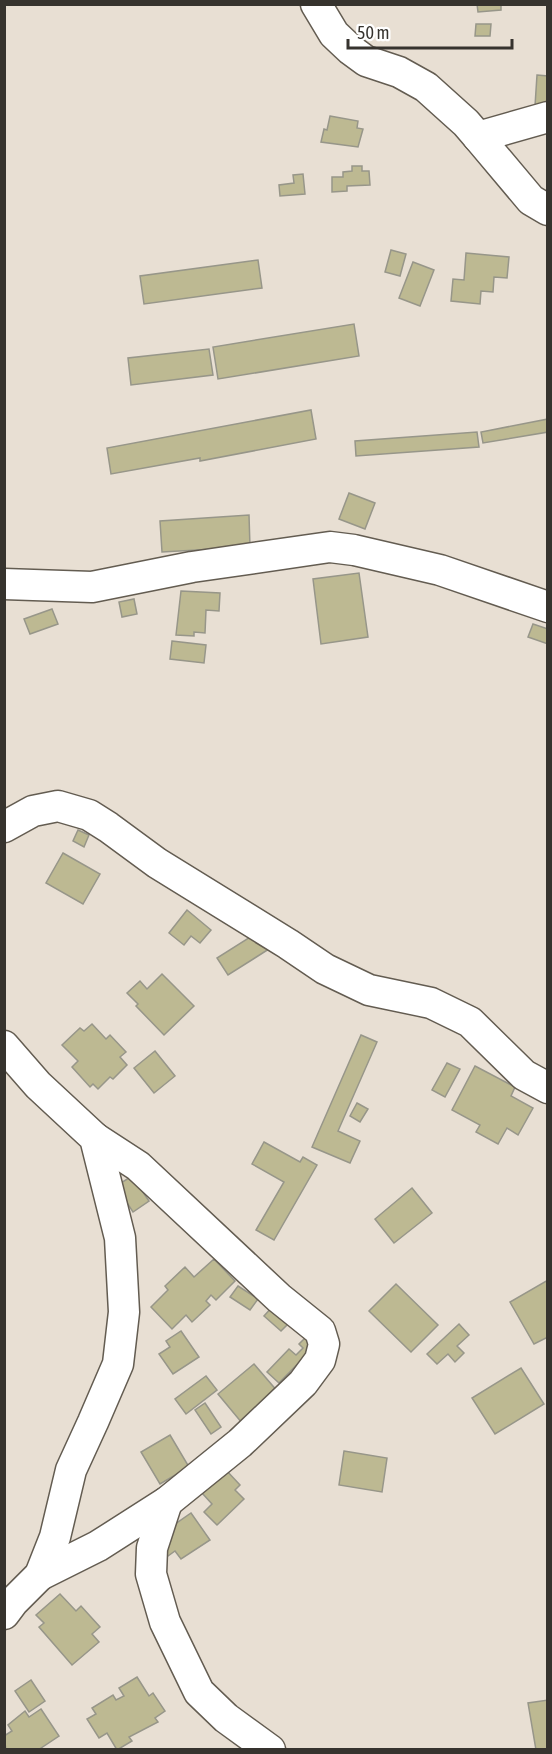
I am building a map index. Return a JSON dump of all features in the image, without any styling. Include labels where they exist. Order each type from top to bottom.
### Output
[{"type":"street","points":[[316,4],[334,34],[351,50],[366,61],[399,72],[426,87],[466,123],[531,200],[548,210]]},
{"type":"street","points":[[478,136],[548,117]]},
{"type":"street","points":[[4,584],[92,587],[192,567],[330,547],[354,550],[440,570],[548,607]]},
{"type":"street","points":[[4,828],[33,811],[58,806],[89,815],[157,863],[325,969],[369,990],[431,1003],[470,1022],[524,1075],[548,1088]]},
{"type":"street","points":[[4,1046],[38,1084],[94,1138],[138,1166],[279,1298],[320,1331],[324,1344],[320,1359],[303,1383],[240,1443],[167,1502],[98,1546],[40,1575],[4,1614]]},
{"type":"street","points":[[40,1575],[55,1537],[71,1470],[118,1364],[124,1312],[120,1238],[94,1138]]},
{"type":"street","points":[[167,1502],[152,1548],[151,1574],[165,1622],[199,1692],[226,1718],[270,1749]]},
{"type":"building","points":[[477,4],[501,4],[501,10],[478,12]]},
{"type":"building","points":[[476,24],[491,24],[490,36],[475,36]]},
{"type":"building","points":[[537,75],[548,76],[548,107],[535,106]]},
{"type":"building","points":[[330,116],[358,121],[357,128],[363,129],[358,147],[321,142]]},
{"type":"building","points":[[352,166],[362,166],[362,171],[369,171],[370,185],[347,186],[347,191],[332,192],[332,177],[343,177],[343,172],[352,171]]},
{"type":"building","points":[[303,174],[305,194],[280,196],[279,185],[294,183],[293,175]]},
{"type":"building","points":[[391,250],[406,254],[400,276],[385,272]]},
{"type":"building","points":[[466,253],[509,257],[507,278],[494,277],[493,292],[481,291],[480,304],[451,301],[453,279],[464,280]]},
{"type":"building","points":[[258,260],[262,288],[144,304],[140,276]]},
{"type":"building","points":[[413,262],[434,270],[420,306],[399,298]]},
{"type":"building","points":[[354,324],[359,356],[218,379],[213,347]]},
{"type":"building","points":[[209,349],[213,375],[131,385],[128,358]]},
{"type":"building","points":[[311,410],[316,439],[200,461],[200,458],[111,474],[107,448]]},
{"type":"building","points":[[548,419],[548,432],[483,443],[481,432]]},
{"type":"building","points":[[477,432],[479,447],[356,456],[355,441]]},
{"type":"building","points":[[349,493],[375,503],[365,529],[339,519]]},
{"type":"building","points":[[249,515],[250,547],[162,552],[160,521]]},
{"type":"building","points":[[359,573],[368,637],[321,644],[313,579]]},
{"type":"building","points":[[181,591],[220,593],[219,611],[206,610],[205,633],[194,632],[194,636],[176,635]]},
{"type":"building","points":[[134,599],[137,614],[122,617],[119,602]]},
{"type":"building","points":[[52,609],[58,624],[30,634],[24,619]]},
{"type":"building","points":[[533,624],[548,629],[548,644],[528,637]]},
{"type":"building","points":[[172,641],[206,645],[204,663],[170,659]]},
{"type":"building","points":[[78,830],[89,835],[84,847],[73,841]]},
{"type":"building","points":[[63,853],[100,874],[83,904],[46,883]]},
{"type":"building","points":[[187,910],[211,930],[200,943],[191,936],[184,945],[169,933]]},
{"type":"building","points":[[258,932],[269,949],[228,975],[217,958]]},
{"type":"building","points":[[162,974],[194,1006],[164,1035],[136,1006],[138,1004],[127,993],[140,981],[147,989]]},
{"type":"building","points":[[92,1024],[106,1039],[110,1035],[126,1052],[120,1057],[127,1065],[113,1079],[110,1077],[98,1089],[93,1084],[90,1087],[72,1067],[78,1061],[62,1045],[80,1028],[84,1031]]},
{"type":"building","points":[[361,1035],[377,1042],[338,1131],[360,1141],[350,1163],[312,1147]]},
{"type":"building","points":[[155,1051],[175,1076],[154,1093],[134,1068]]},
{"type":"building","points":[[447,1063],[460,1069],[445,1097],[432,1090]]},
{"type":"building","points":[[475,1066],[515,1087],[511,1096],[533,1108],[518,1135],[507,1128],[498,1144],[476,1132],[480,1125],[452,1110]]},
{"type":"building","points":[[357,1103],[368,1109],[360,1122],[350,1116]]},
{"type":"building","points":[[264,1142],[300,1162],[303,1157],[317,1165],[274,1240],[256,1230],[284,1182],[252,1164]]},
{"type":"building","points":[[132,1176],[149,1201],[133,1212],[116,1186]]},
{"type":"building","points":[[412,1188],[432,1213],[394,1243],[375,1219]]},
{"type":"building","points":[[214,1259],[235,1281],[216,1300],[211,1295],[206,1301],[210,1305],[192,1322],[186,1315],[172,1329],[151,1307],[168,1290],[165,1286],[185,1267],[194,1277]]},
{"type":"building","points":[[548,1280],[548,1337],[534,1344],[510,1302]]},
{"type":"building","points":[[396,1284],[438,1325],[411,1352],[369,1311]]},
{"type":"building","points":[[238,1286],[258,1299],[250,1310],[230,1297]]},
{"type":"building","points":[[273,1306],[290,1322],[281,1331],[264,1316]]},
{"type":"building","points":[[459,1324],[469,1335],[457,1346],[464,1353],[455,1362],[448,1354],[437,1364],[427,1354]]},
{"type":"building","points":[[181,1331],[199,1357],[173,1374],[159,1354],[170,1347],[166,1341]]},
{"type":"building","points":[[308,1335],[317,1344],[279,1383],[267,1372],[289,1349],[296,1355],[303,1348],[299,1344]]},
{"type":"building","points":[[254,1364],[278,1392],[242,1423],[218,1394]]},
{"type":"building","points":[[521,1368],[544,1404],[495,1434],[472,1398]]},
{"type":"building","points":[[206,1376],[217,1390],[186,1414],[175,1399]]},
{"type":"building","points":[[205,1403],[221,1427],[211,1434],[195,1410]]},
{"type":"building","points":[[170,1435],[189,1467],[160,1484],[141,1452]]},
{"type":"building","points":[[344,1451],[387,1458],[382,1492],[339,1485]]},
{"type":"building","points":[[226,1470],[240,1485],[235,1490],[244,1499],[217,1525],[204,1512],[212,1504],[202,1493]]},
{"type":"building","points":[[191,1513],[210,1540],[181,1559],[175,1551],[168,1556],[155,1538]]},
{"type":"building","points":[[60,1594],[76,1611],[81,1606],[100,1627],[92,1634],[99,1642],[72,1665],[39,1627],[44,1623],[36,1615]]},
{"type":"building","points":[[137,1677],[149,1696],[153,1693],[165,1711],[155,1718],[158,1722],[129,1737],[132,1741],[117,1750],[107,1733],[99,1738],[87,1719],[96,1714],[92,1708],[113,1695],[116,1700],[124,1696],[119,1688]]},
{"type":"building","points":[[31,1680],[45,1701],[29,1712],[15,1691]]},
{"type":"building","points":[[548,1700],[548,1750],[536,1750],[528,1703]]},
{"type":"building","points":[[41,1709],[59,1736],[38,1750],[6,1750],[4,1736],[12,1731],[8,1725],[25,1711],[29,1717]]}]
